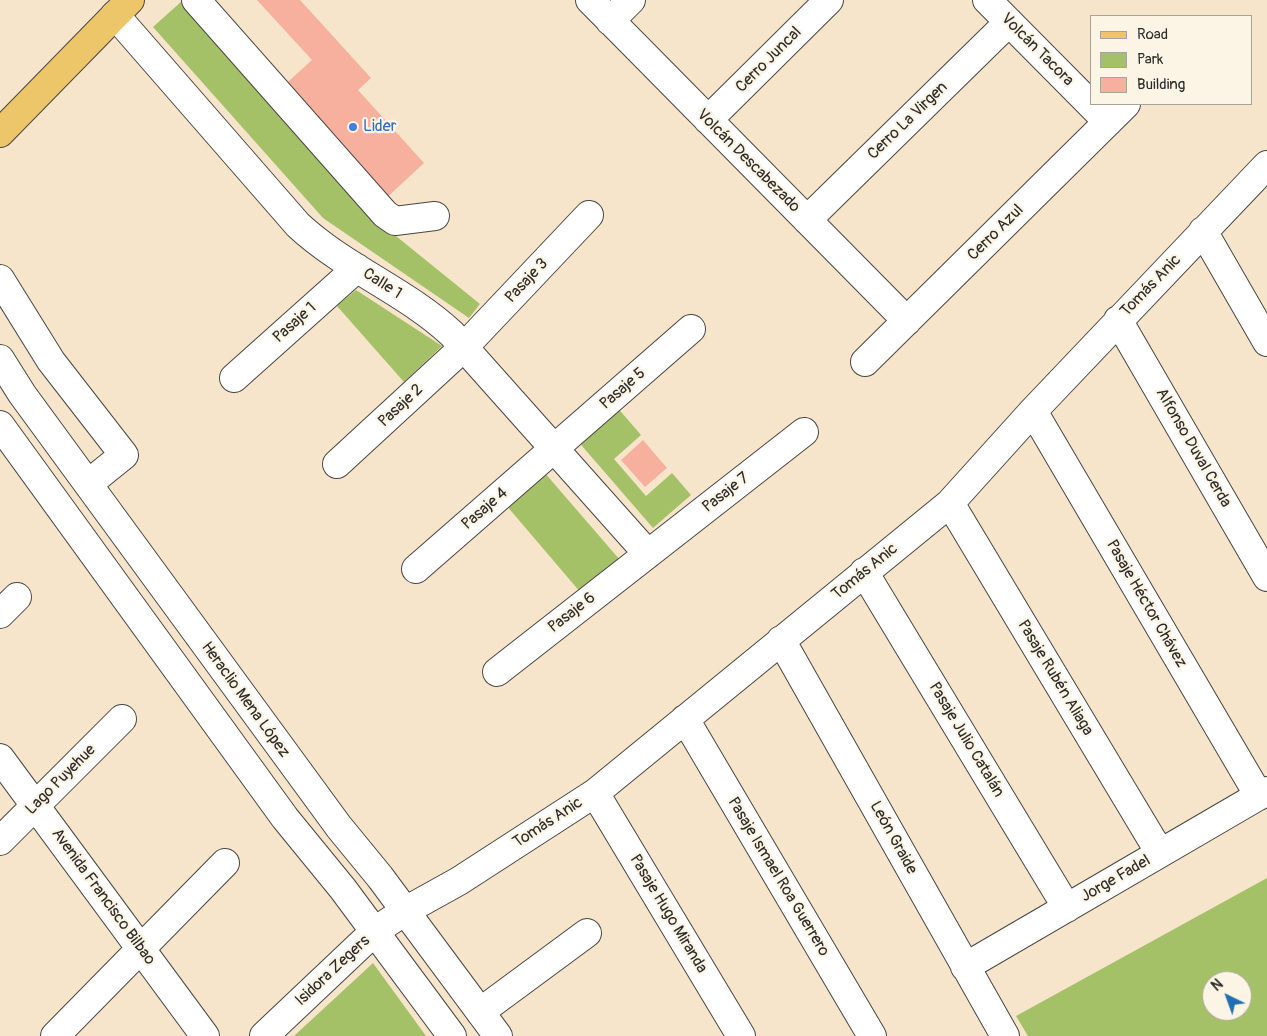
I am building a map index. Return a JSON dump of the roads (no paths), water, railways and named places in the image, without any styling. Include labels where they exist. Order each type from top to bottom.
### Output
[{"type":"main road","points":[[0,133],[123,8]]},
{"type":"street","points":[[196,0],[385,214],[395,221],[435,216]]},
{"type":"street","name":"Volcán Descabezado","points":[[590,0],[906,321]]},
{"type":"street","points":[[610,21],[631,0]]},
{"type":"street","name":"Cerro Juncal","points":[[708,120],[829,0]]},
{"type":"street","name":"Volcán Tacora","points":[[987,0],[1009,22],[1090,90]]},
{"type":"street","name":"Calle 1","points":[[123,8],[282,208],[312,238],[433,318],[464,347],[648,554]]},
{"type":"street","name":"Cerro La Virgen","points":[[807,220],[1009,22]]},
{"type":"street","name":"Cerro Azul","points":[[866,362],[1117,113]]},
{"type":"street","name":"Tomás Anic","points":[[406,911],[459,882],[595,793],[950,503],[1118,320],[1267,166]]},
{"type":"street","name":"Pasaje 3","points":[[464,347],[589,215]]},
{"type":"street","points":[[1203,232],[1267,342]]},
{"type":"street","name":"Pasaje 1","points":[[234,378],[357,268]]},
{"type":"street","points":[[0,279],[51,361],[124,455],[88,484]]},
{"type":"street","name":"Alfonso Duval Cerda","points":[[1118,320],[1267,577]]},
{"type":"street","name":"Pasaje 5","points":[[554,448],[691,329]]},
{"type":"street","name":"Pasaje 2","points":[[337,464],[464,347]]},
{"type":"street","name":"Heraclio Mena López","points":[[0,358],[22,394],[338,827],[406,911],[498,1036]]},
{"type":"street","name":"Pasaje Héctor Chávez","points":[[1033,411],[1263,794]]},
{"type":"street","points":[[0,425],[299,836],[343,889],[452,1036]]},
{"type":"street","name":"Pasaje 7","points":[[648,554],[804,432]]},
{"type":"street","name":"Pasaje 4","points":[[416,569],[554,448]]},
{"type":"street","name":"Pasaje Rubén Aliaga","points":[[950,503],[1160,853]]},
{"type":"street","name":"Pasaje 6","points":[[497,672],[648,554]]},
{"type":"street","name":"Pasaje Julio Catalán","points":[[864,572],[1067,908]]},
{"type":"street","points":[[171,661],[186,663],[195,657],[200,646],[197,634]]},
{"type":"street","name":"León Graide","points":[[781,640],[1005,1036]]},
{"type":"street","name":"Lago Puyehue","points":[[0,841],[122,719]]},
{"type":"street","name":"Pasaje Ismael Roa Guerrero","points":[[685,719],[872,1036]]},
{"type":"street","name":"Avenida Francisco Bilbao","points":[[0,758],[205,1036]]},
{"type":"street","name":"Pasaje Hugo Miranda","points":[[595,793],[741,1036]]},
{"type":"street","name":"Jorge Fadel","points":[[965,967],[1263,794]]},
{"type":"street","points":[[55,1036],[225,863]]},
{"type":"street","name":"Isidora Zegers","points":[[264,1036],[375,931],[406,911]]},
{"type":"street","points":[[480,1012],[587,933]]},
{"type":"place","name":"Lider","points":[[353,127]]}]
